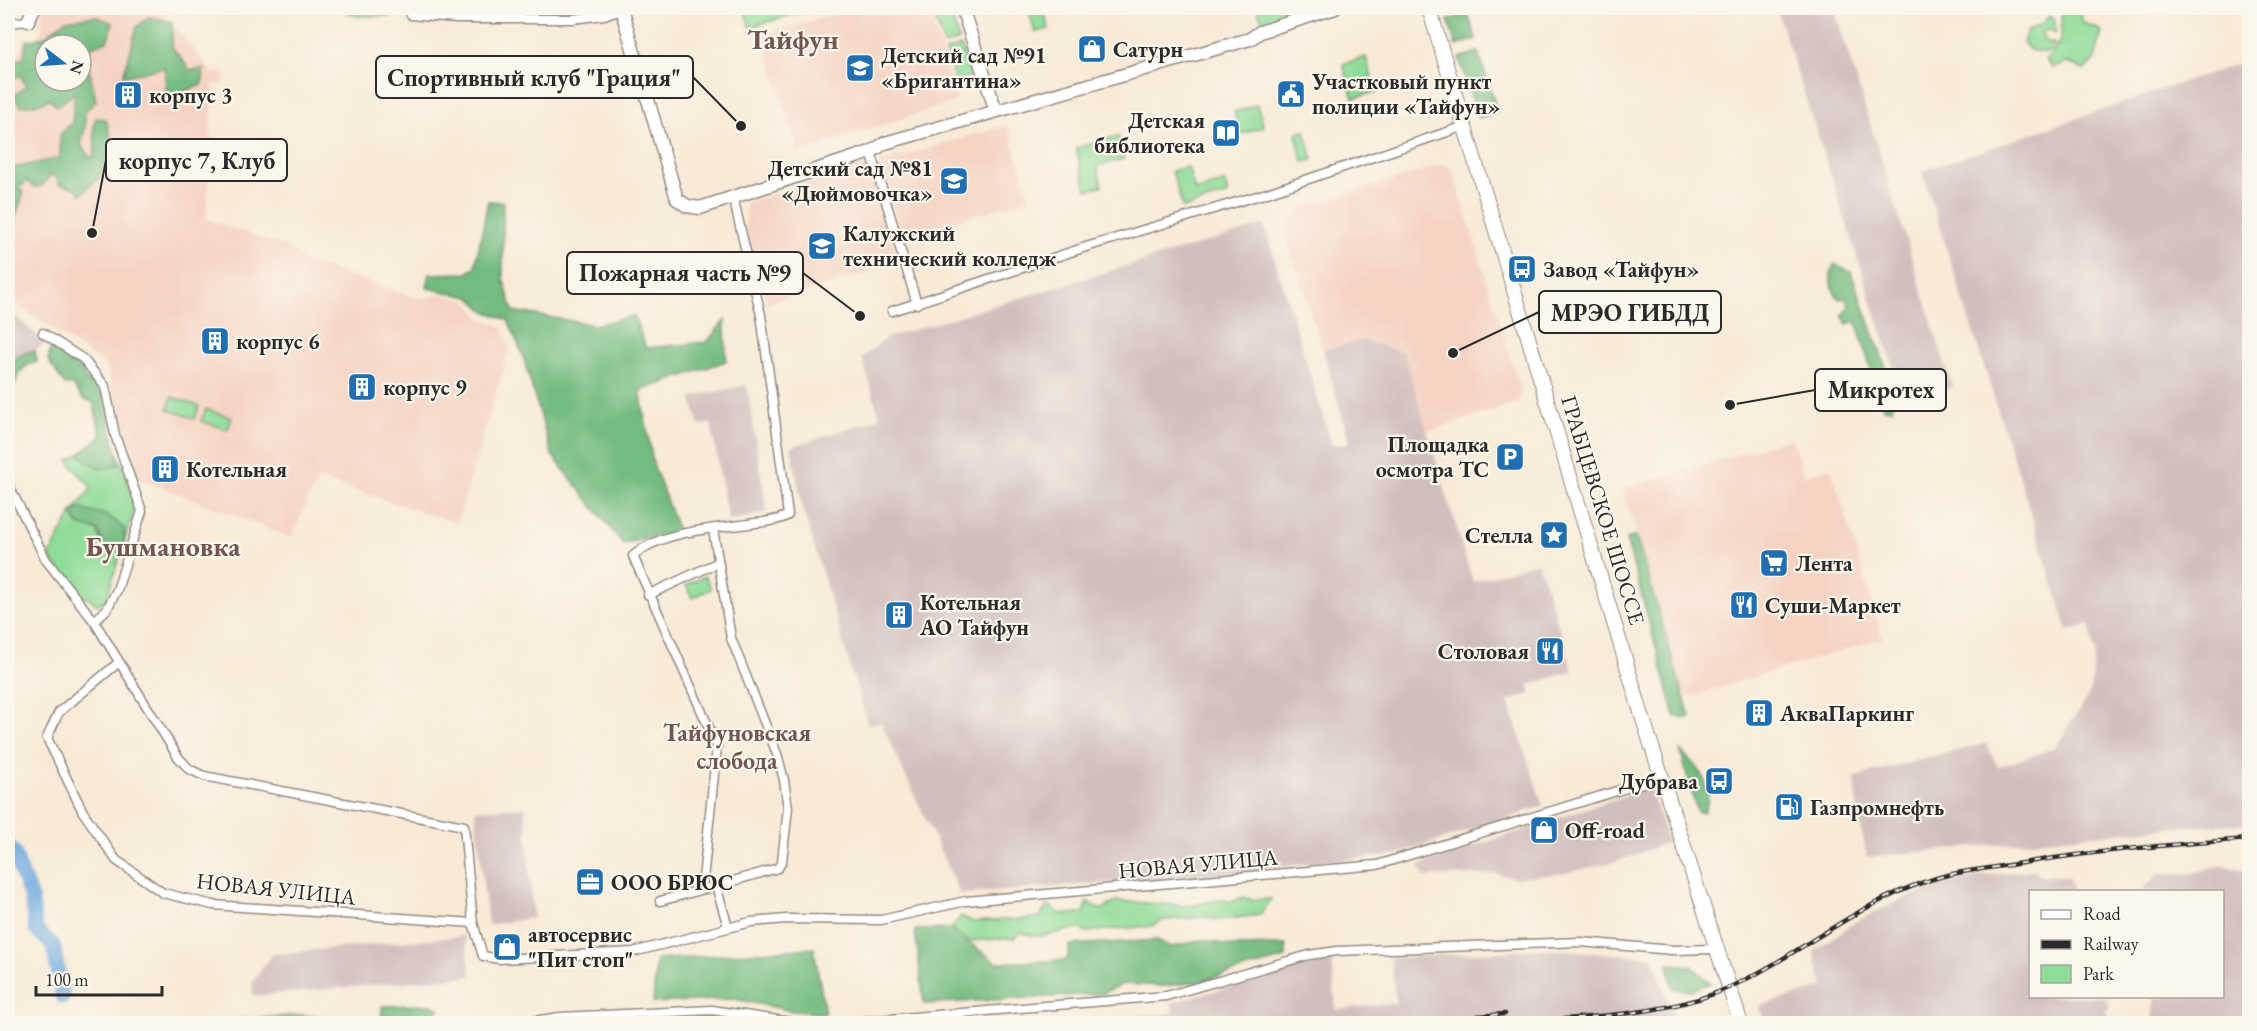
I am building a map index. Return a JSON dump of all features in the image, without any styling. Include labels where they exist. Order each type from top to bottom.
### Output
[{"type":"main road","name":"ГРАБЦЕВСКОЕ ШОССЕ","points":[[1429,8],[1662,777],[1741,1023]]},
{"type":"street","points":[[8,23],[28,21],[34,8]]},
{"type":"street","points":[[410,15],[456,19],[573,19],[604,15],[621,8],[677,200],[687,206],[707,207],[871,152],[885,143],[1250,39],[1260,32],[1335,8]]},
{"type":"street","points":[[962,8],[996,111]]},
{"type":"street","points":[[892,311],[1465,126]]},
{"type":"street","points":[[871,152],[917,304]]},
{"type":"street","points":[[702,889],[717,746],[648,595],[633,556],[645,546],[713,529],[783,518],[788,515],[789,507],[761,315],[733,197]]},
{"type":"street","points":[[43,333],[83,359],[105,386],[115,435],[142,511],[117,590],[107,609],[94,621]]},
{"type":"street","name":"НОВАЯ УЛИЦА","points":[[8,484],[46,560],[94,621],[178,757],[189,769],[204,776],[464,826],[473,923],[483,956],[499,959],[633,952],[728,927],[786,919],[881,920],[966,900],[1377,865],[1662,777]]},
{"type":"street","points":[[660,901],[778,868],[782,861],[788,808],[777,754],[731,638],[713,529]]},
{"type":"street","points":[[648,595],[717,563]]},
{"type":"street","name":"НОВАЯ УЛИЦА","points":[[118,663],[58,712],[47,738],[83,812],[116,860],[163,893],[213,905],[473,923]]},
{"type":"street","points":[[716,886],[728,927]]},
{"type":"street","points":[[830,1023],[1166,996],[1309,955],[1337,951],[1581,942],[1672,950],[1717,949]]},
{"type":"street","points":[[514,1023],[560,1017],[712,1010],[804,1023]]},
{"type":"shaded area","points":[[42,8],[159,8],[212,72],[225,73],[224,84],[214,84],[206,219],[287,247],[305,261],[420,299],[443,294],[467,301],[481,318],[502,327],[509,350],[457,523],[318,479],[291,537],[135,477],[106,365],[8,299],[8,80],[24,41],[33,40],[33,93],[93,93],[93,33],[40,33]]},
{"type":"shaded area","name":"Детский сад №91 «Бригантина»","points":[[854,8],[929,8],[957,101],[798,152],[763,35]]},
{"type":"shaded area","points":[[1776,8],[1834,8],[1952,387],[1905,403]]},
{"type":"shaded area","points":[[2249,60],[2249,824],[2191,826],[1867,857],[1858,813],[1855,777],[1986,743],[1998,767],[2055,748],[2091,691],[2095,652],[2089,625],[2068,631],[1922,171]]},
{"type":"shaded area","name":"Детский сад №81 «Дюймовочка»","points":[[1008,125],[1030,199],[901,237],[879,163]]},
{"type":"shaded area","points":[[1445,164],[1453,171],[1521,392],[1519,402],[1426,432],[1403,352],[1361,340],[1323,350],[1284,231],[1302,208]]},
{"type":"shaded area","name":"Калужский технический колледж","points":[[869,165],[899,262],[767,304],[746,229],[746,203]]},
{"type":"shaded area","points":[[1264,225],[1332,445],[1346,444],[1349,440],[1323,350],[1361,340],[1403,352],[1473,582],[1538,562],[1573,671],[1528,685],[1531,694],[1508,701],[1543,806],[1398,854],[1276,867],[1268,864],[1266,871],[960,894],[881,722],[868,725],[802,506],[791,447],[880,418],[862,358],[886,338]]},
{"type":"shaded area","points":[[8,310],[46,343],[11,367],[8,363]]},
{"type":"shaded area","points":[[747,385],[767,513],[728,521],[711,423],[699,426],[691,397]]},
{"type":"shaded area","points":[[1792,438],[1804,476],[1831,468],[1883,638],[1686,698],[1623,489]]},
{"type":"shaded area","points":[[1650,787],[1668,842],[1622,860],[1566,873],[1514,878],[1497,874],[1424,877],[1419,865]]},
{"type":"shaded area","points":[[525,807],[533,918],[488,925],[475,810]]},
{"type":"shaded area","points":[[2221,866],[2249,870],[2249,1023],[2153,1023],[2154,998],[2224,998],[2224,890],[2142,890],[2159,873],[2189,874]]},
{"type":"shaded area","points":[[2035,870],[2039,876],[2069,878],[2073,890],[2029,890],[2029,998],[2106,998],[2110,1008],[2105,1011],[2111,1023],[1764,1023],[1759,1006],[1823,987],[1814,951],[1855,922],[1896,902],[1937,886],[1986,875]]},
{"type":"shaded area","points":[[465,936],[471,976],[253,996],[252,983],[273,954]]},
{"type":"shaded area","points":[[1548,949],[1653,957],[1676,1023],[1125,1023],[1124,1017],[1173,1013],[1171,1003],[1332,959],[1336,1010],[1396,1003],[1391,958]]},
{"type":"green space","points":[[344,8],[398,8],[390,16],[356,16],[344,11]]},
{"type":"green space","points":[[413,8],[558,9],[555,14],[469,14],[468,9],[455,9],[454,13]]},
{"type":"green space","points":[[744,8],[816,8],[750,27]]},
{"type":"green space","points":[[1028,8],[1043,8],[1049,29],[1035,32]]},
{"type":"green space","points":[[1257,8],[1318,8],[1269,23],[1261,19]]},
{"type":"green space","points":[[2068,8],[2081,9],[2082,22],[2102,31],[2095,59],[2084,70],[2066,62],[2052,68],[2046,60],[2058,45],[2062,30],[2061,16]]},
{"type":"green space","points":[[949,10],[959,40],[944,45],[934,15]]},
{"type":"green space","points":[[1468,14],[1476,39],[1456,46],[1448,20]]},
{"type":"green space","points":[[95,16],[113,23],[107,41],[93,46],[93,33],[49,33],[66,20]]},
{"type":"green space","points":[[2049,16],[2054,18],[2056,32],[2047,30],[2041,34],[2046,42],[2055,44],[2047,53],[2030,50],[2023,42],[2027,31],[2042,24]]},
{"type":"green space","points":[[149,17],[172,22],[172,47],[190,70],[204,69],[202,85],[167,97],[164,67],[123,77],[137,27]]},
{"type":"green space","points":[[33,39],[33,93],[75,93],[57,106],[49,99],[41,103],[21,106],[13,96],[26,87],[20,75],[8,81],[8,62],[24,58],[26,41]]},
{"type":"green space","points":[[961,46],[971,76],[955,81],[946,51]]},
{"type":"green space","points":[[1478,52],[1498,112],[1478,118],[1459,58]]},
{"type":"green space","points":[[1366,57],[1376,92],[1353,98],[1343,64]]},
{"type":"green space","points":[[93,87],[96,101],[85,111],[85,128],[81,145],[90,158],[94,156],[94,123],[96,118],[106,119],[112,142],[101,175],[81,195],[76,188],[59,184],[57,178],[50,175],[42,186],[34,187],[27,181],[18,189],[24,192],[13,224],[8,225],[8,166],[14,168],[60,158],[60,135],[72,123],[75,93],[93,93]]},
{"type":"green space","points":[[1257,105],[1264,127],[1241,134],[1234,112]]},
{"type":"green space","points":[[1305,131],[1313,160],[1303,162],[1296,133]]},
{"type":"green space","points":[[1118,136],[1124,159],[1097,166],[1102,186],[1087,190],[1076,148]]},
{"type":"green space","points":[[1188,167],[1195,191],[1225,182],[1228,194],[1183,208],[1172,171]]},
{"type":"green space","points":[[488,201],[503,202],[503,278],[513,311],[595,325],[634,316],[646,348],[707,342],[725,320],[726,361],[640,391],[653,464],[678,531],[623,544],[552,455],[522,353],[508,320],[485,311],[470,297],[427,288],[429,274],[467,273],[475,267]]},
{"type":"green space","points":[[1835,264],[1851,272],[1893,387],[1892,409],[1883,408],[1856,321],[1847,324],[1842,315],[1849,308],[1847,298],[1839,299],[1832,286],[1831,273]]},
{"type":"green space","points":[[51,348],[72,359],[80,368],[85,379],[102,390],[119,464],[102,469],[88,462],[80,454],[101,436],[93,402],[83,399],[73,385],[65,385],[48,360]]},
{"type":"green space","points":[[35,351],[37,362],[25,367],[15,385],[8,387],[8,363],[10,364],[22,354]]},
{"type":"green space","points":[[172,397],[199,406],[195,419],[168,409]]},
{"type":"green space","points":[[206,409],[232,418],[228,430],[201,421]]},
{"type":"green space","points":[[115,446],[132,494],[134,510],[106,600],[97,605],[89,598],[81,597],[49,556],[72,513],[92,488],[68,461],[80,454],[88,462],[102,469],[118,464]],"holes":[[[81,508],[87,512],[118,550],[100,539],[97,530],[78,525]]]},
{"type":"green space","points":[[81,508],[107,515],[116,521],[124,529],[125,545],[118,550],[106,548],[97,530],[78,525],[72,513]]},
{"type":"green space","points":[[1636,536],[1690,717],[1683,719],[1675,716],[1626,539]]},
{"type":"green space","points":[[705,576],[711,589],[692,598],[686,585]]},
{"type":"green space","points":[[1680,750],[1703,778],[1708,795],[1704,813],[1697,811]]},
{"type":"green space","points":[[1243,897],[1252,900],[1271,899],[1260,915],[1217,920],[1208,917],[1163,920],[1152,926],[1085,932],[1079,928],[1043,936],[1022,932],[1014,938],[968,941],[951,929],[961,916],[973,922],[1039,918],[1048,905],[1061,914],[1084,913],[1087,902],[1101,910],[1117,901],[1188,906],[1224,899],[1231,902]]},
{"type":"green space","points":[[951,929],[997,963],[1067,960],[1070,945],[1157,940],[1171,947],[1203,940],[1232,946],[1286,945],[1286,958],[1198,982],[1164,986],[1123,984],[1101,994],[924,1004],[915,930]]},
{"type":"green space","points":[[814,948],[825,1014],[792,1011],[735,999],[653,1003],[656,960]]},
{"type":"green space","points":[[1668,964],[1692,966],[1710,983],[1692,990],[1673,989]]},
{"type":"green space","points":[[431,1005],[440,1009],[424,1023],[381,1023],[382,1006]]},
{"type":"green space","points":[[301,1015],[332,1017],[342,1023],[192,1023]]},
{"type":"green space","points":[[710,1017],[739,1023],[597,1023]]},
{"type":"waterway","points":[[8,845],[14,853],[31,898],[36,930],[53,945],[63,997]]},
{"type":"railway","points":[[1492,1024],[1613,1015],[1644,1011],[1702,998],[1728,988],[1778,962],[1875,903],[1900,891],[1948,875],[2103,852],[2250,839]]},
{"type":"railway","points":[[1477,1016],[1505,1014]]},
{"type":"railway","points":[[111,1024],[123,1023]]},
{"type":"place","name":"Сатурн","points":[[1092,49]]},
{"type":"place","name":"Детский сад №91 «Бригантина»","points":[[860,68]]},
{"type":"place","name":"Участковый пункт полиции «Тайфун»","points":[[1291,94]]},
{"type":"place","name":"корпус 3","points":[[128,95]]},
{"type":"place","name":"Спортивный клуб \"Грация\"","points":[[741,126]]},
{"type":"place","name":"Детская библиотека","points":[[1226,133]]},
{"type":"place","name":"Детский сад №81 «Дюймовочка»","points":[[954,181]]},
{"type":"place","name":"корпус 7, Клуб","points":[[92,233]]},
{"type":"place","name":"Калужский технический колледж","points":[[822,246]]},
{"type":"place","name":"Завод «Тайфун»","points":[[1522,269]]},
{"type":"place","name":"Пожарная часть №9","points":[[860,316]]},
{"type":"place","name":"корпус 6","points":[[215,341]]},
{"type":"place","name":"МРЭО ГИБДД","points":[[1453,353]]},
{"type":"place","name":"корпус 9","points":[[362,387]]},
{"type":"place","name":"Микротех","points":[[1730,405]]},
{"type":"place","name":"Площадка осмотра ТС","points":[[1510,457]]},
{"type":"place","name":"Котельная","points":[[165,469]]},
{"type":"place","name":"Стелла","points":[[1554,535]]},
{"type":"place","name":"Лента","points":[[1774,563]]},
{"type":"place","name":"Суши-Маркет","points":[[1744,605]]},
{"type":"place","name":"Котельная АО Тайфун","points":[[899,615]]},
{"type":"place","name":"Столовая","points":[[1550,651]]},
{"type":"place","name":"АкваПаркинг","points":[[1759,713]]},
{"type":"place","name":"Дубрава","points":[[1719,781]]},
{"type":"place","name":"Газпромнефть","points":[[1789,807]]},
{"type":"place","name":"Off-road","points":[[1544,830]]},
{"type":"place","name":"ООО БРЮС","points":[[590,882]]},
{"type":"place","name":"автосервис \"Пит стоп\"","points":[[507,947]]},
{"type":"district","name":"Тайфун","points":[[793,39]]},
{"type":"district","name":"Бушмановка","points":[[163,546]]},
{"type":"district","name":"Тайфуновская слобода","points":[[737,746]]}]
